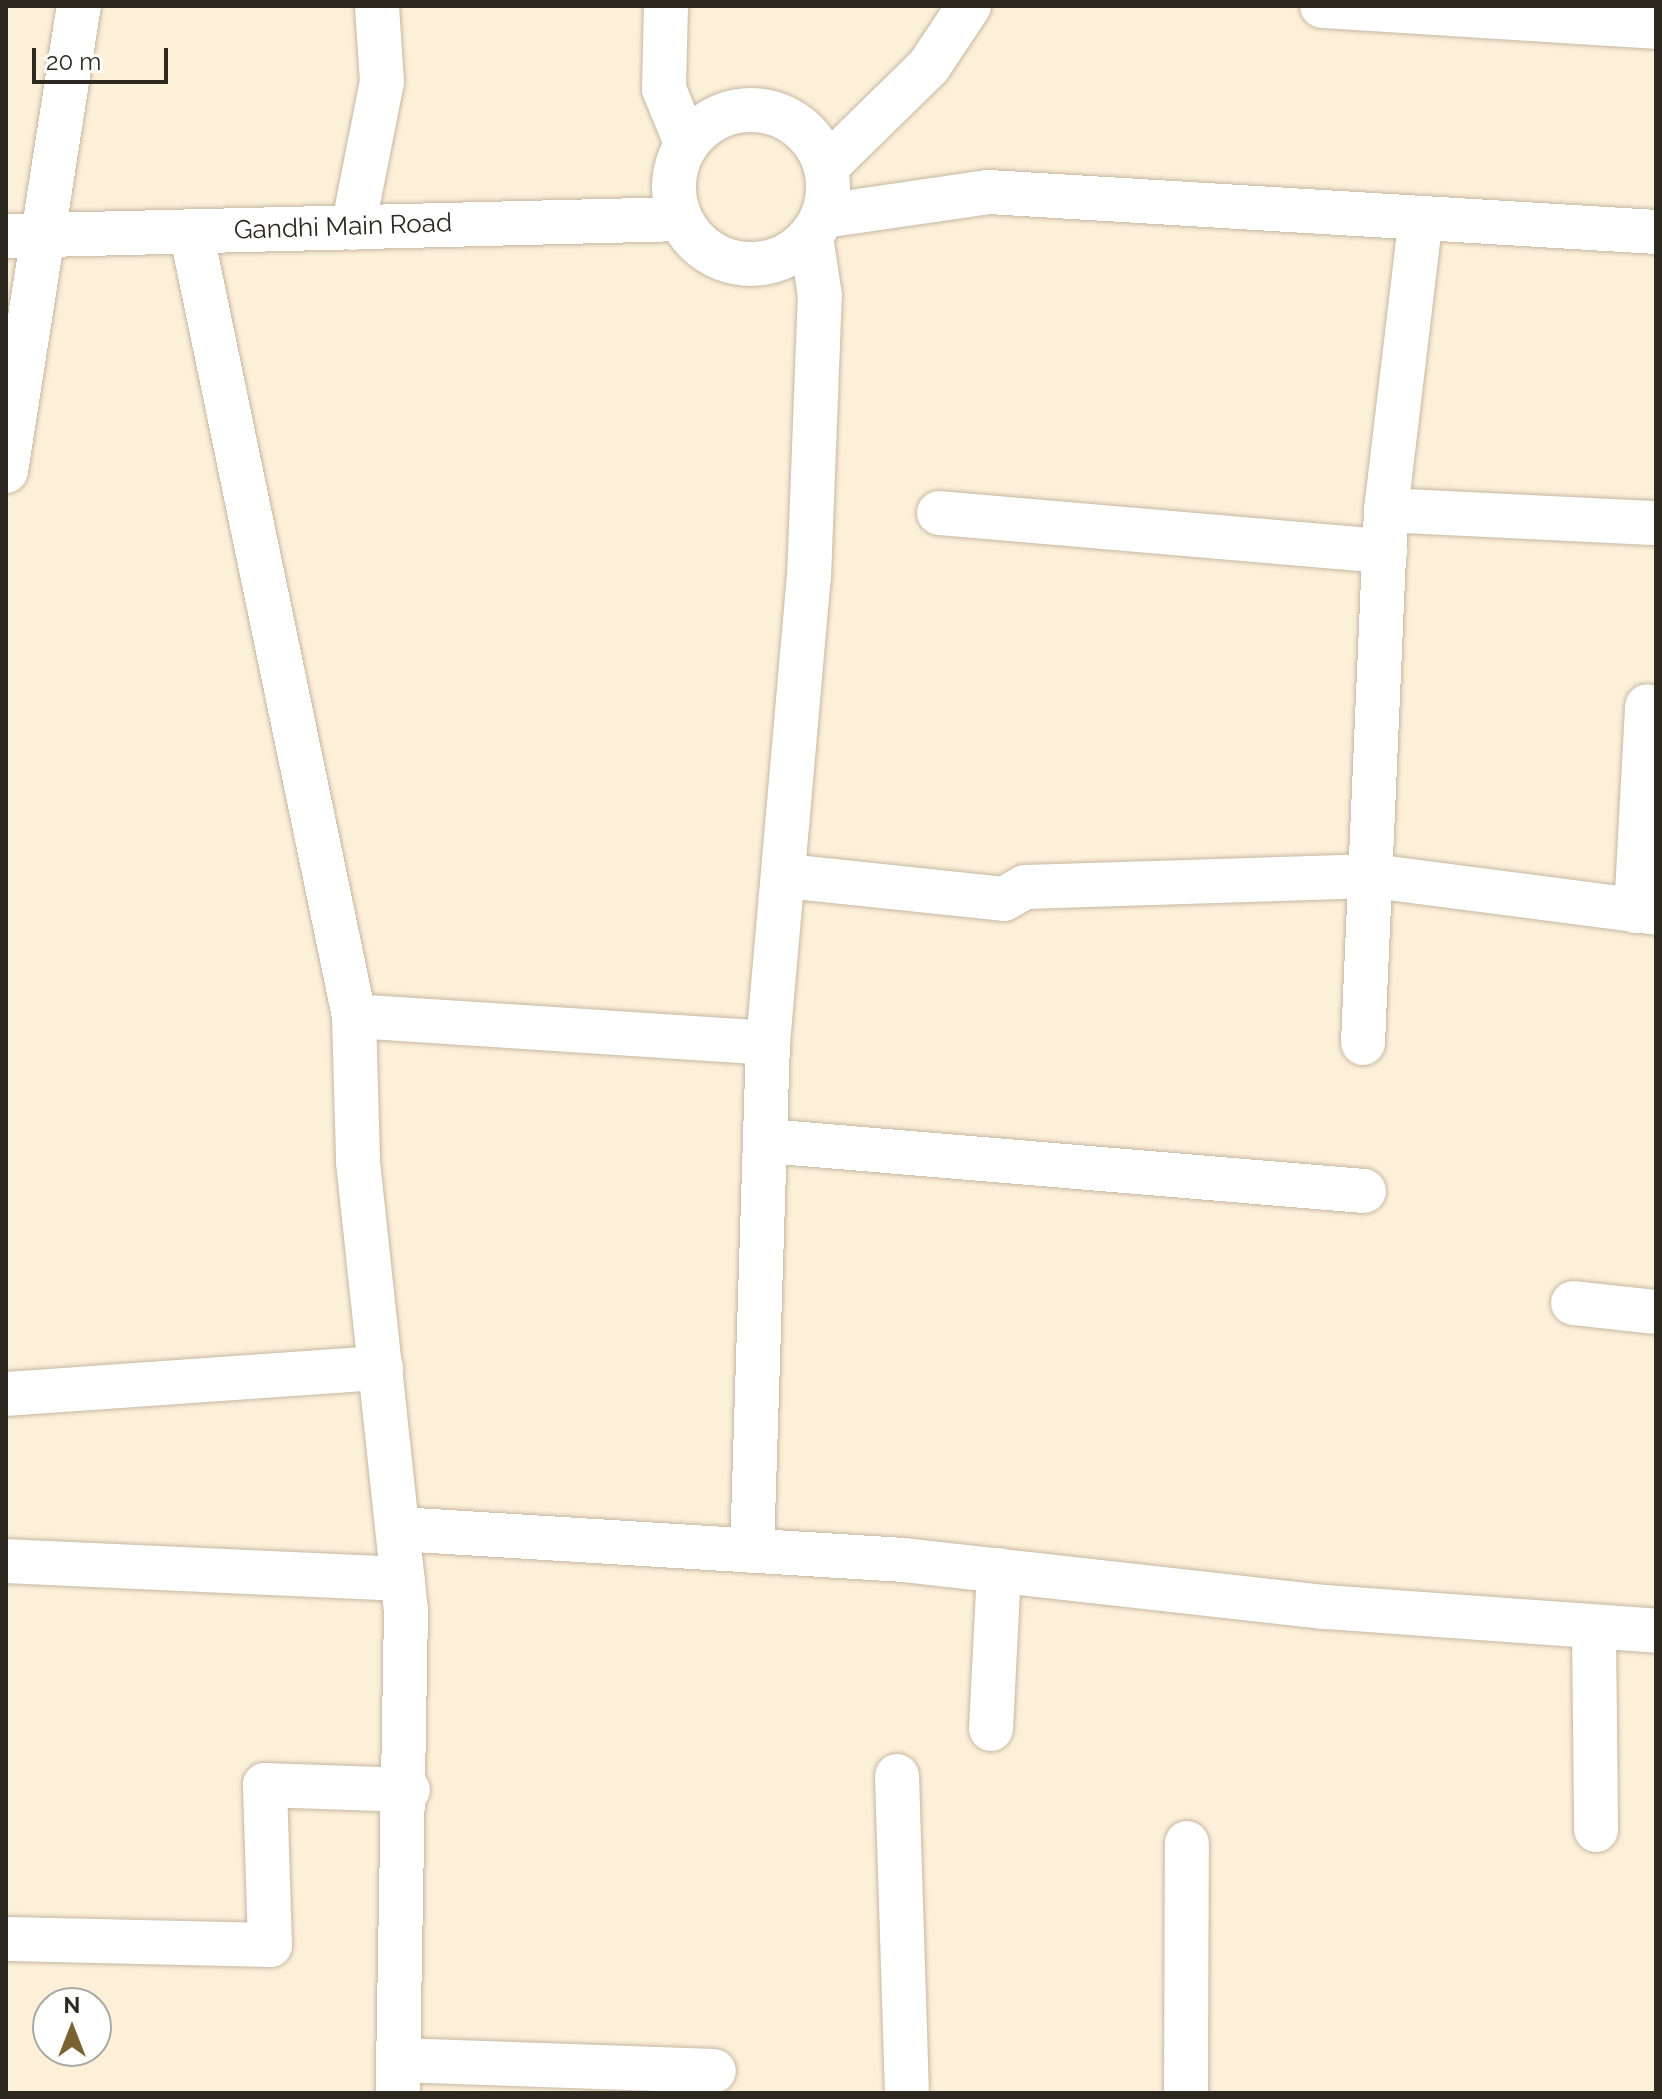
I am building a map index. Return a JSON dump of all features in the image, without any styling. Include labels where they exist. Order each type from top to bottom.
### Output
[{"type":"street","points":[[6,471],[27,235],[79,6]]},
{"type":"street","points":[[353,228],[382,82],[377,6]]},
{"type":"street","points":[[666,6],[664,89],[686,143]]},
{"type":"street","points":[[752,1551],[768,1043],[786,876],[810,547],[820,296],[818,226],[827,166],[929,66],[969,6]]},
{"type":"street","points":[[1322,6],[1656,27]]},
{"type":"street","points":[[827,166],[799,126],[752,109],[705,124],[686,143],[675,167],[680,219],[716,256],[741,264],[767,263],[818,226],[989,192],[1656,232]]},
{"type":"street","points":[[1363,1043],[1373,876],[1385,531],[1421,218]]},
{"type":"street","name":"Gandhi Main Road","points":[[27,235],[680,219]]},
{"type":"street","points":[[191,231],[354,1016],[358,1162],[403,1579],[408,1790],[398,2076],[714,2071]]},
{"type":"street","points":[[939,513],[1385,531],[1656,523]]},
{"type":"street","points":[[786,876],[1004,899],[1025,887],[1373,876],[1646,912],[1647,706]]},
{"type":"street","points":[[354,1016],[768,1043]]},
{"type":"street","points":[[767,1141],[1364,1191]]},
{"type":"street","points":[[1573,1303],[1656,1312]]},
{"type":"street","points":[[6,1394],[381,1368]]},
{"type":"street","points":[[399,1529],[999,1570],[1594,1629],[1656,1631]]},
{"type":"street","points":[[6,1561],[403,1579]]},
{"type":"street","points":[[991,1729],[999,1570]]},
{"type":"street","points":[[1594,1629],[1596,1830]]},
{"type":"street","points":[[897,1776],[907,2093]]},
{"type":"street","points":[[6,1939],[270,1945],[265,1785],[408,1790]]},
{"type":"street","points":[[1186,2093],[1187,1843]]}]
